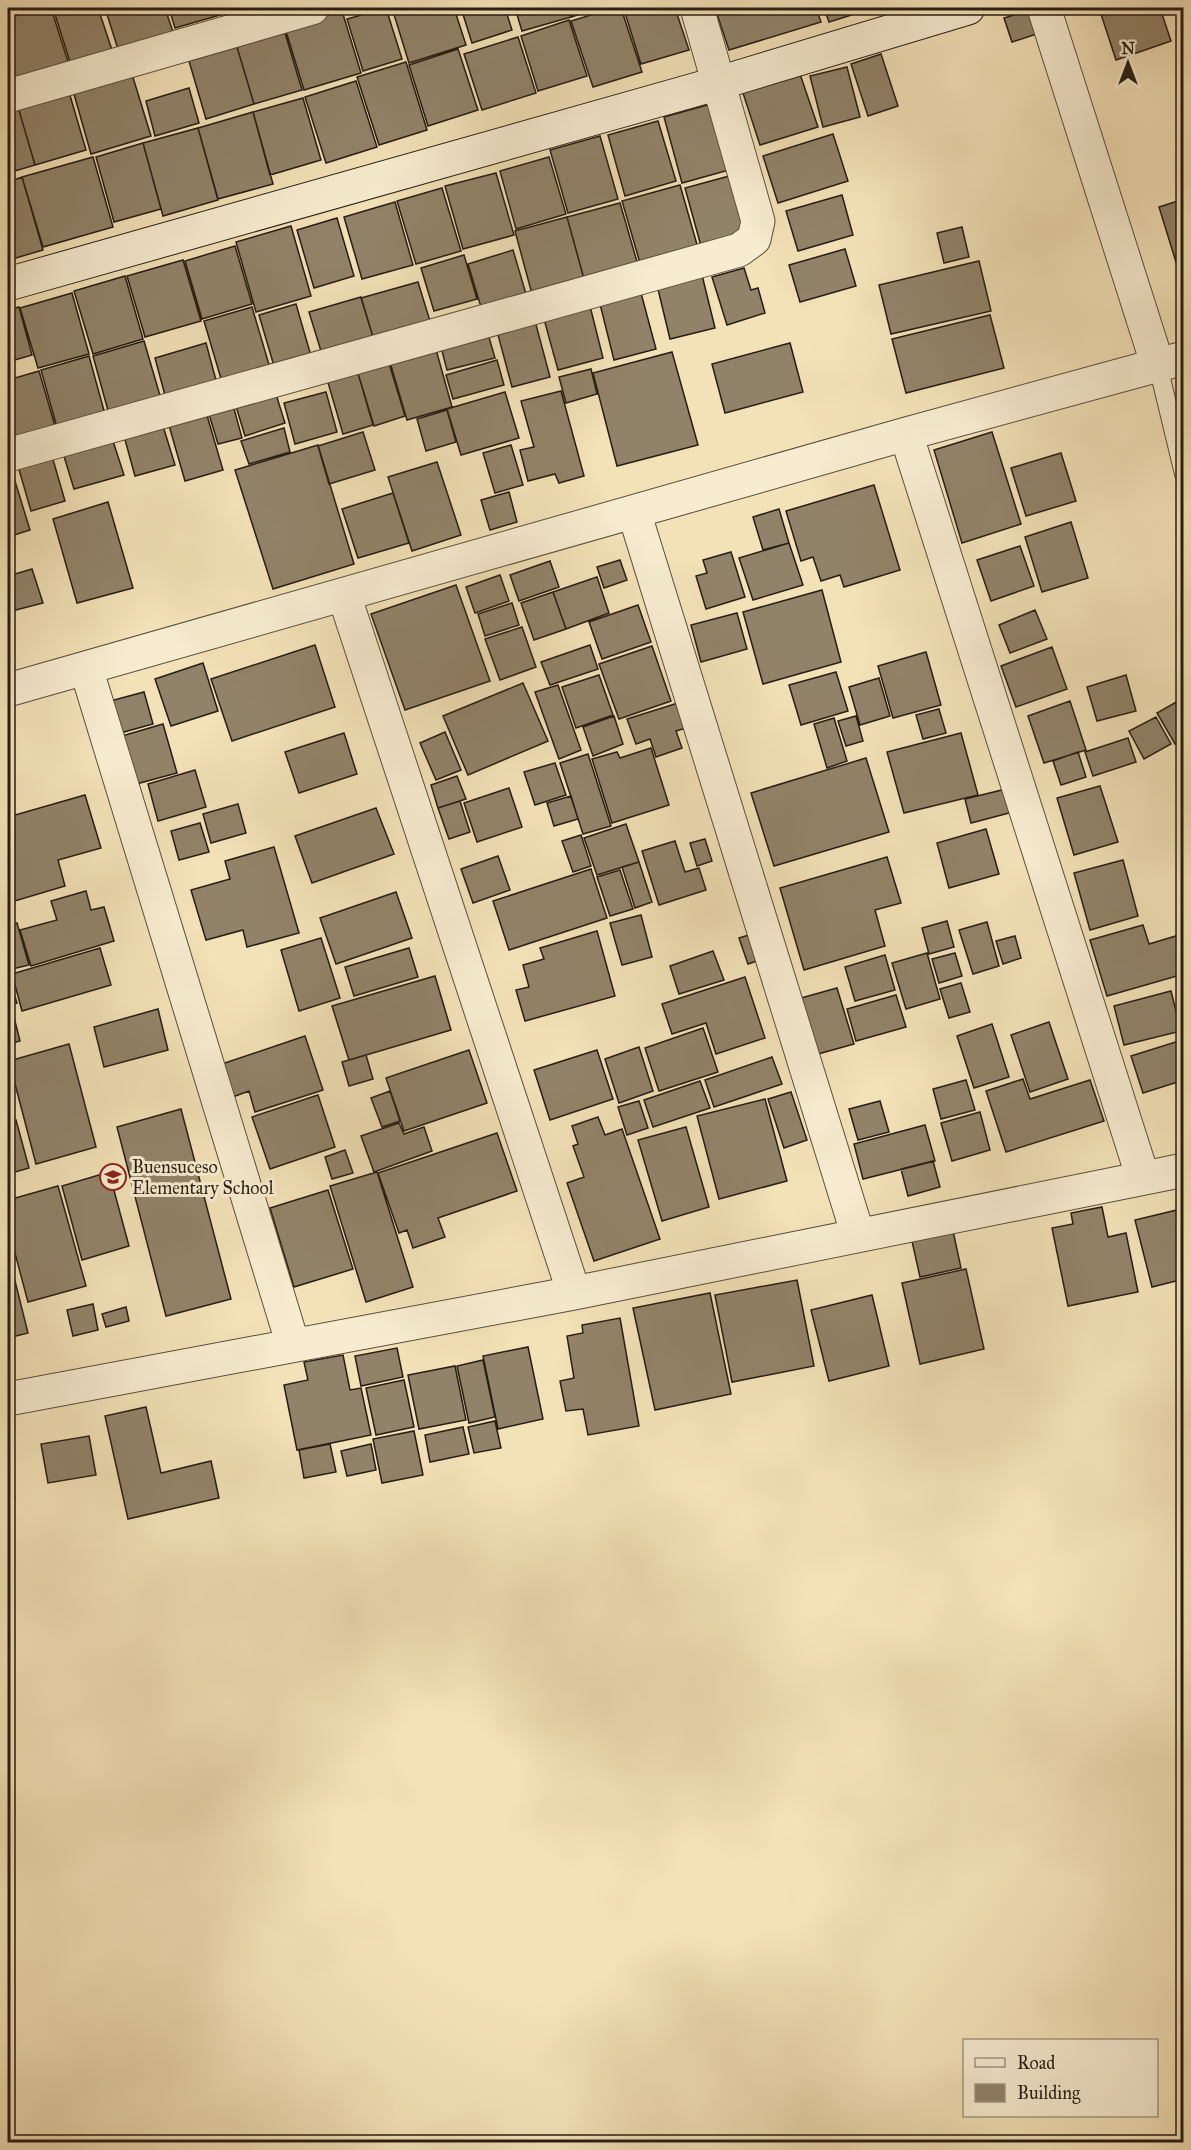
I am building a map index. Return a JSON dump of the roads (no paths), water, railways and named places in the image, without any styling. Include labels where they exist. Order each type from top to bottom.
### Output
[{"type":"street","points":[[8,96],[312,8]]},
{"type":"street","points":[[8,455],[739,250],[754,239],[758,221],[697,8]]},
{"type":"street","points":[[8,284],[719,83],[968,8]]},
{"type":"street","points":[[8,690],[906,434],[1171,362],[1044,8]]},
{"type":"street","points":[[906,434],[1143,1178]]},
{"type":"street","points":[[634,512],[858,1235]]},
{"type":"street","points":[[344,595],[574,1293]]},
{"type":"street","points":[[86,668],[293,1346]]},
{"type":"street","points":[[8,1399],[574,1293],[1184,1170]]},
{"type":"lane","points":[[1171,362],[1184,474]]},
{"type":"place","name":"Buensuceso Elementary School","points":[[113,1177]]}]
